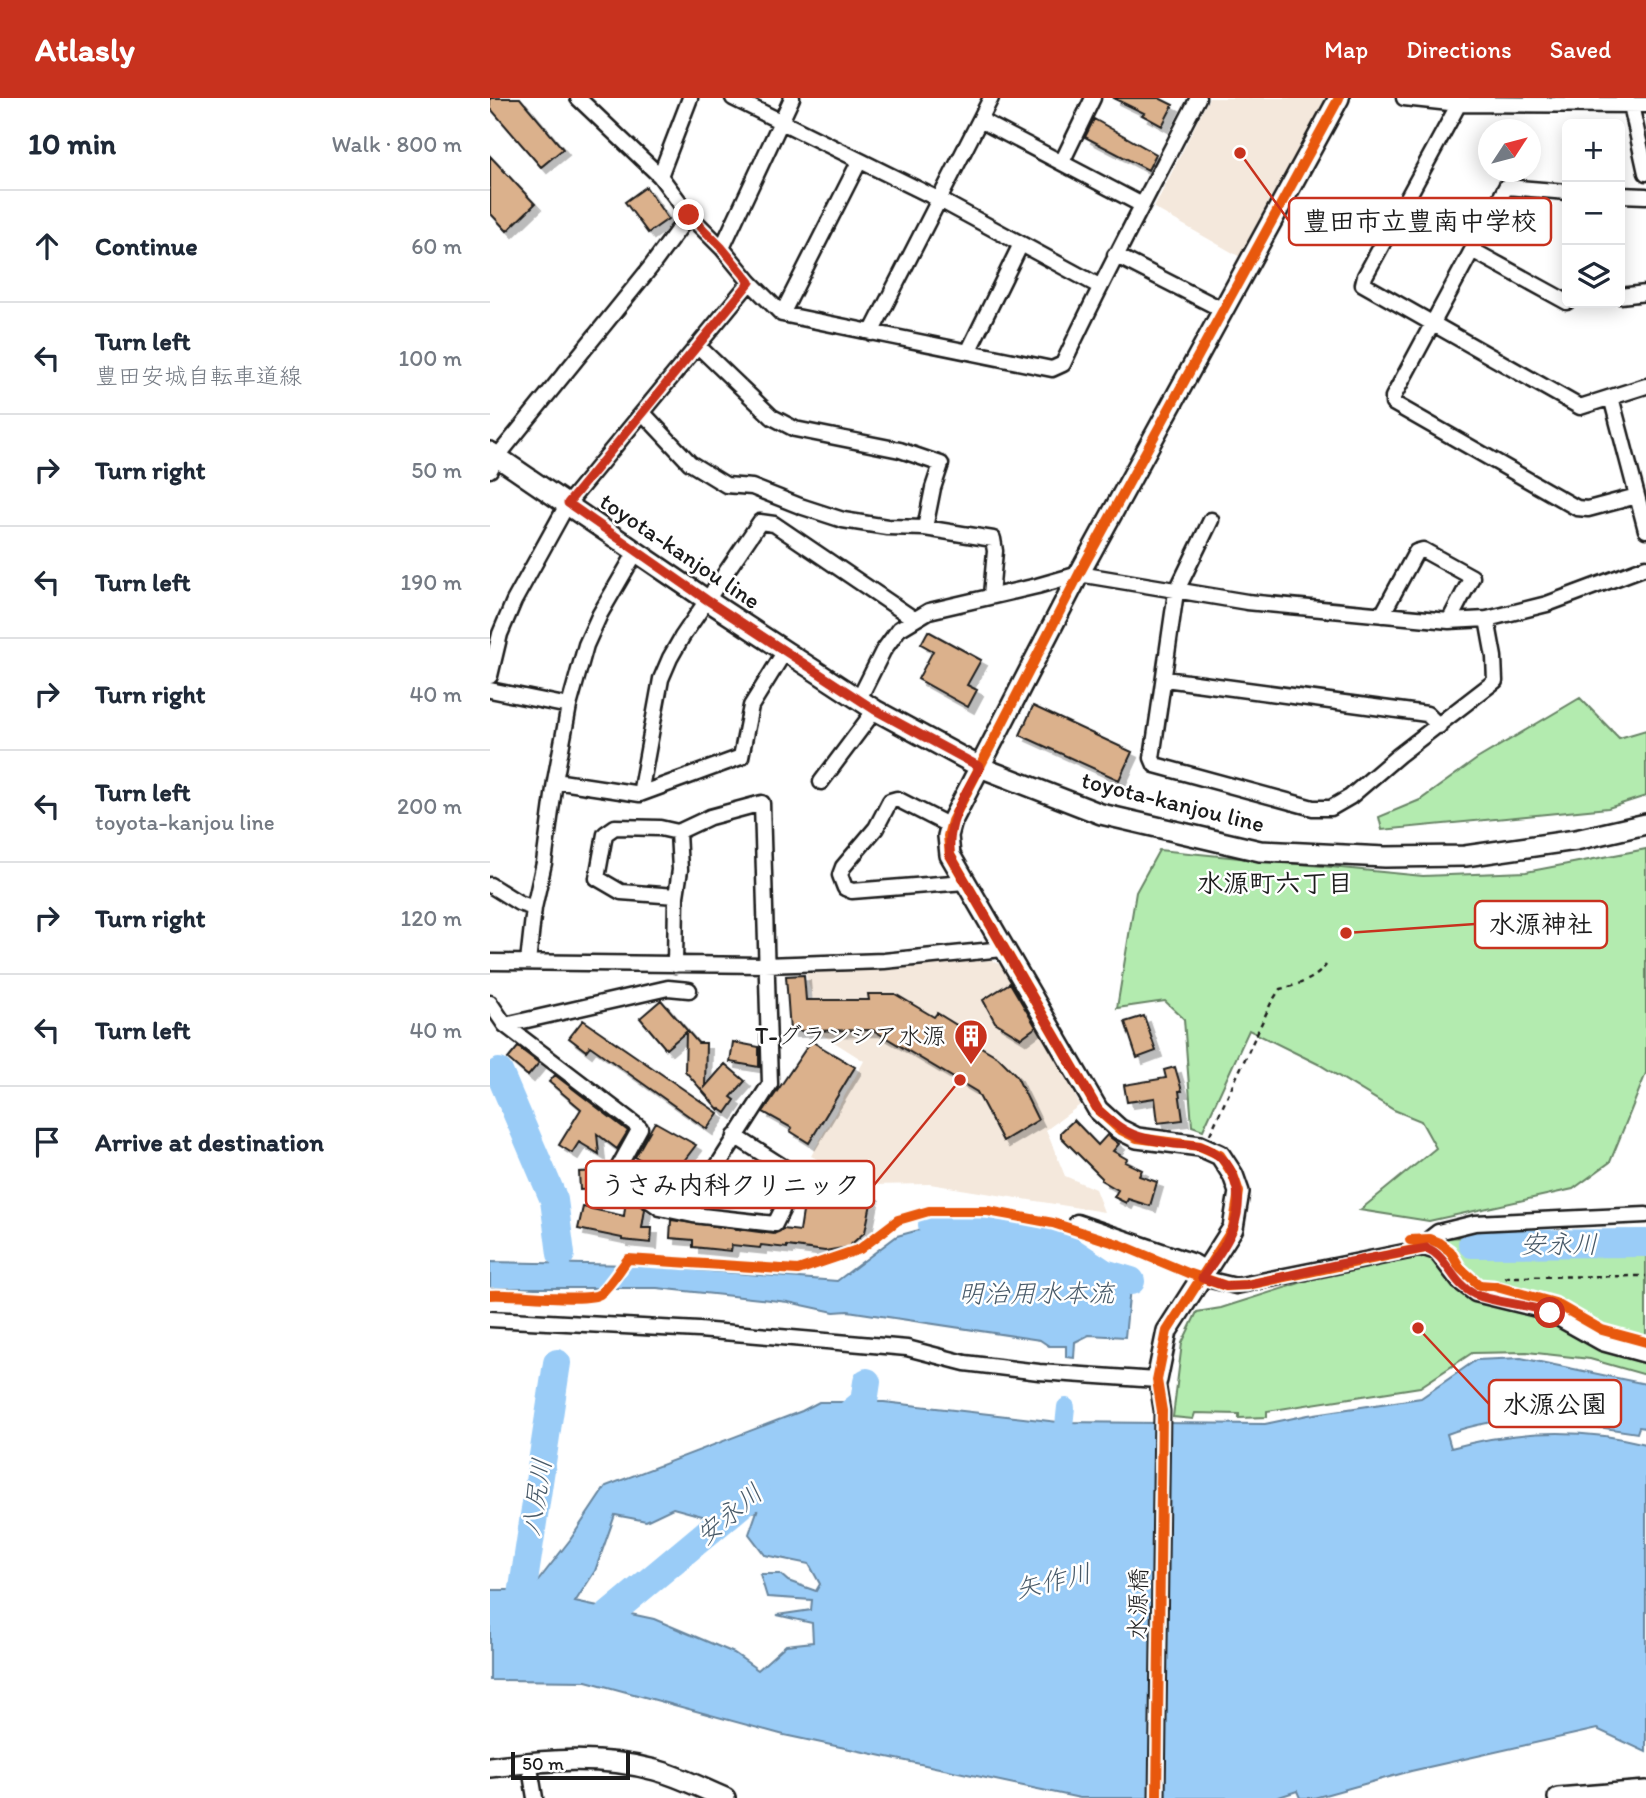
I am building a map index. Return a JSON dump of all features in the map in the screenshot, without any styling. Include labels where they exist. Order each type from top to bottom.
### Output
[{"type":"main road","points":[[1157,1380],[1167,1331],[1233,1228],[1239,1192],[1233,1175],[1220,1155],[1200,1146],[1137,1138],[1119,1129],[1098,1110],[950,855],[948,836],[950,826],[1079,574],[1339,98]]},
{"type":"main road","name":"toyota-kanjou line","points":[[492,460],[568,503],[707,600],[867,704],[980,767],[1101,814],[1261,851],[1385,857],[1465,856],[1576,840],[1646,824]]},
{"type":"main road","points":[[490,1767],[562,1759],[615,1761],[658,1770],[720,1797]]},
{"type":"main road","points":[[1558,1798],[1646,1791]]},
{"type":"street","points":[[578,98],[660,176],[689,215],[782,314],[1052,369],[1063,364],[1099,286],[1198,98]]},
{"type":"street","points":[[660,176],[690,98]]},
{"type":"street","points":[[733,98],[940,200],[1099,286]]},
{"type":"street","points":[[722,248],[792,98]]},
{"type":"street","points":[[871,332],[989,102],[973,98]]},
{"type":"street","points":[[1062,162],[1093,98]]},
{"type":"street","points":[[1404,98],[1646,105]]},
{"type":"street","points":[[1461,101],[1365,275],[1363,284],[1580,407],[1646,386]]},
{"type":"street","points":[[1631,105],[1646,173]]},
{"type":"street","points":[[980,120],[1142,205]]},
{"type":"street","points":[[782,314],[859,162]]},
{"type":"street","points":[[1562,192],[1506,187],[1432,322],[1393,397],[1393,403],[1577,508],[1588,509],[1637,496]]},
{"type":"street","points":[[1625,195],[1646,197]]},
{"type":"street","points":[[492,460],[650,268],[689,215]]},
{"type":"street","points":[[968,352],[1021,244]]},
{"type":"street","points":[[1472,250],[1562,298]]},
{"type":"street","points":[[1115,255],[1223,310]]},
{"type":"street","points":[[490,676],[500,634],[514,601],[568,503],[750,282]]},
{"type":"street","points":[[1625,295],[1646,293]]},
{"type":"street","points":[[698,346],[772,417],[794,429],[900,450],[941,464],[925,528]]},
{"type":"street","points":[[1611,397],[1646,530]]},
{"type":"street","points":[[643,413],[690,463],[726,485],[752,487],[843,520],[887,527],[925,528],[993,539],[995,551],[991,595]]},
{"type":"street","points":[[1211,520],[1176,592],[1152,758],[1155,765],[1313,808],[1331,808],[1350,797],[1399,755],[1495,681],[1487,619]]},
{"type":"street","points":[[640,794],[661,679],[682,636],[760,522],[774,524],[914,619]]},
{"type":"street","points":[[1382,615],[1416,552],[1423,550],[1472,577],[1449,621]]},
{"type":"street","points":[[528,962],[534,908],[544,863],[569,706],[586,646],[600,614],[636,552]]},
{"type":"street","points":[[821,782],[867,704],[883,651],[899,629],[929,611],[1079,574],[1247,602],[1449,621],[1487,619],[1547,604],[1646,567]]},
{"type":"street","points":[[555,781],[640,794],[741,757],[751,706],[785,651]]},
{"type":"street","points":[[1165,679],[1427,714],[1438,726]]},
{"type":"street","points":[[490,690],[569,706]]},
{"type":"street","points":[[950,826],[897,799],[890,802],[876,828],[839,875],[845,888],[852,891],[965,882]]},
{"type":"street","points":[[676,896],[621,892],[597,878],[605,834],[615,827],[660,828],[678,832],[710,817],[762,803],[770,1084],[695,1201],[693,1215]]},
{"type":"street","points":[[675,965],[676,896],[680,870],[678,832]]},
{"type":"street","points":[[490,885],[519,903],[534,908]]},
{"type":"street","points":[[490,962],[765,965],[884,961],[1003,949]]},
{"type":"street","points":[[505,1026],[668,988],[689,990]]},
{"type":"street","points":[[490,1003],[505,1026],[640,1128],[618,1168],[618,1178],[660,1208],[693,1215],[775,1224],[782,1210],[790,1172],[735,1136]]},
{"type":"street","points":[[1424,1248],[1429,1238],[1438,1232],[1475,1223],[1646,1215]]},
{"type":"street","points":[[1077,1222],[1194,1262],[1205,1274],[1226,1286],[1247,1285],[1424,1248],[1436,1252],[1463,1287],[1475,1294],[1545,1311],[1602,1343],[1646,1354]]},
{"type":"street","points":[[490,1319],[699,1330],[907,1348],[965,1363],[1039,1372],[1157,1380]]},
{"type":"street","name":"水源橋","points":[[1157,1380],[1162,1411],[1157,1798]]},
{"type":"street","points":[[529,1762],[535,1798]]},
{"type":"path","points":[[1206,1139],[1270,1003],[1280,989],[1300,984],[1320,973],[1326,965]]},
{"type":"path","points":[[1493,1286],[1508,1278],[1646,1276]]},
{"type":"shaded area","points":[[1209,98],[1329,98],[1242,258],[1154,208]]},
{"type":"shaded area","points":[[991,960],[1001,965],[1015,980],[1080,1105],[1046,1130],[1065,1176],[1095,1189],[1104,1212],[930,1184],[869,1185],[811,1156],[864,1061],[815,1030],[813,1000],[805,971]]},
{"type":"green space","points":[[1580,698],[1619,738],[1646,730],[1646,796],[1608,808],[1382,830],[1379,817],[1420,800],[1477,759]]},
{"type":"green space","points":[[1646,849],[1646,1073],[1610,1162],[1573,1189],[1429,1221],[1360,1210],[1436,1148],[1421,1121],[1394,1110],[1320,1065],[1249,1030],[1203,1130],[1192,1126],[1184,1019],[1165,1001],[1117,1008],[1136,892],[1159,850],[1423,876],[1526,872]]},
{"type":"green space","points":[[1587,1232],[1646,1235],[1646,1375],[1590,1359],[1527,1352],[1472,1353],[1420,1387],[1267,1411],[1267,1417],[1239,1418],[1239,1414],[1195,1413],[1193,1419],[1173,1417],[1182,1343],[1197,1312],[1221,1308],[1442,1238]]},
{"type":"water","name":"明治用水本流","points":[[919,1230],[1049,1248],[1066,1253],[1108,1283],[1130,1287],[1125,1337],[1089,1335],[1075,1342],[1074,1358],[1066,1357],[1066,1346],[1049,1346],[1040,1340],[848,1311],[834,1312],[788,1302],[657,1288],[490,1288],[490,1262],[634,1265],[837,1281],[897,1236]]},
{"type":"water","name":"矢作川","points":[[1521,1358],[1646,1384],[1646,1428],[1639,1427],[1637,1433],[1597,1427],[1597,1421],[1522,1418],[1465,1428],[1447,1434],[1451,1448],[1500,1437],[1548,1433],[1597,1435],[1646,1444],[1646,1752],[1597,1729],[1411,1771],[1314,1798],[1300,1798],[1297,1791],[1276,1798],[1080,1798],[784,1735],[586,1681],[490,1680],[490,1590],[531,1590],[570,1540],[606,1486],[802,1411],[819,1402],[884,1402],[1058,1422],[1265,1424],[1421,1398],[1476,1360]],"holes":[[[673,1508],[713,1519],[757,1511],[749,1534],[765,1555],[809,1564],[820,1584],[816,1591],[788,1581],[780,1574],[760,1574],[767,1597],[812,1600],[811,1610],[777,1615],[812,1623],[813,1642],[786,1645],[758,1670],[734,1653],[654,1619],[575,1602],[595,1571],[615,1515],[646,1521]]]},
{"type":"building","points":[[490,98],[520,98],[563,149],[541,167],[490,108]]},
{"type":"building","points":[[1113,98],[1159,98],[1173,105],[1162,126],[1142,115],[1144,113]]},
{"type":"building","points":[[1094,119],[1156,154],[1148,170],[1085,137]]},
{"type":"building","points":[[490,156],[535,204],[507,231],[490,213]]},
{"type":"building","points":[[646,187],[668,219],[648,233],[625,202]]},
{"type":"building","points":[[928,631],[981,660],[967,685],[977,690],[968,707],[918,679],[933,651],[921,644]]},
{"type":"building","points":[[1033,706],[1132,752],[1119,780],[1020,735]]},
{"type":"building","name":"T-グランシア水源","points":[[804,975],[806,1000],[869,1000],[868,994],[895,994],[934,1017],[937,1013],[958,1026],[956,1032],[998,1057],[1016,1075],[1038,1120],[1003,1141],[977,1092],[873,1030],[790,1031],[786,976]]},
{"type":"building","points":[[1010,983],[1036,1027],[1021,1038],[995,1022],[983,1000]]},
{"type":"building","points":[[661,1000],[698,1043],[706,1043],[705,1087],[725,1064],[745,1081],[731,1097],[735,1100],[726,1113],[719,1110],[685,1071],[686,1032],[666,1049],[640,1018]]},
{"type":"building","points":[[1144,1016],[1156,1051],[1137,1058],[1125,1022]]},
{"type":"building","points":[[583,1020],[718,1113],[707,1129],[590,1046],[586,1051],[569,1038]]},
{"type":"building","points":[[811,1041],[855,1067],[809,1143],[790,1131],[792,1128],[763,1112]]},
{"type":"building","points":[[733,1042],[759,1047],[759,1067],[730,1062]]},
{"type":"building","points":[[518,1047],[539,1063],[528,1076],[508,1059]]},
{"type":"building","points":[[1175,1067],[1182,1091],[1179,1091],[1183,1120],[1158,1123],[1155,1098],[1127,1102],[1124,1085],[1166,1078],[1164,1070]]},
{"type":"building","points":[[555,1075],[628,1131],[617,1149],[597,1134],[599,1154],[579,1142],[572,1153],[559,1145],[581,1109],[549,1082]]},
{"type":"building","points":[[1074,1120],[1098,1145],[1107,1135],[1119,1144],[1113,1151],[1127,1159],[1125,1162],[1142,1170],[1139,1176],[1157,1182],[1150,1206],[1128,1199],[1126,1203],[1114,1197],[1118,1190],[1101,1180],[1061,1137],[1061,1132]]},
{"type":"building","points":[[655,1122],[696,1145],[683,1162],[693,1171],[679,1186],[653,1161],[650,1165],[635,1157]]},
{"type":"building","points":[[600,1171],[601,1189],[580,1190],[579,1172]]},
{"type":"building","points":[[835,1189],[873,1194],[865,1232],[848,1247],[825,1251],[787,1246],[761,1245],[760,1248],[732,1245],[731,1251],[693,1247],[693,1240],[670,1238],[671,1220],[774,1234],[783,1229],[800,1231],[805,1199],[833,1203]]},
{"type":"building","points":[[626,1199],[645,1209],[642,1228],[652,1228],[651,1243],[622,1240],[578,1229],[583,1207],[624,1216]]},
{"type":"waterway","name":"八尻川","points":[[499,1072],[554,1200],[561,1254]]},
{"type":"waterway","name":"安永川","points":[[932,1225],[1059,1243],[1104,1273],[1131,1281]]},
{"type":"waterway","name":"安永川","points":[[1472,1244],[1646,1243]]},
{"type":"waterway","name":"八尻川","points":[[517,1628],[557,1363]]},
{"type":"waterway","name":"安永川","points":[[836,1425],[864,1402],[867,1382]]},
{"type":"waterway","points":[[1062,1445],[1066,1407]]},
{"type":"waterway","name":"安永川","points":[[586,1634],[756,1492]]},
{"type":"cycle path","points":[[1157,1798],[1162,1411],[1157,1380],[1167,1331],[1233,1228],[1239,1192],[1233,1175],[1220,1155],[1200,1146],[1137,1138],[1119,1129],[1098,1110],[950,855],[948,836],[952,821],[1079,574],[1339,98]]},
{"type":"cycle path","points":[[490,1295],[593,1297],[612,1282],[628,1259],[798,1270],[860,1249],[898,1220],[929,1211],[988,1211],[1053,1223],[1121,1245],[1226,1286],[1247,1285],[1424,1248]]},
{"type":"cycle path","points":[[1410,1240],[1429,1239],[1439,1243],[1450,1251],[1460,1268],[1479,1285],[1493,1286],[1555,1303],[1602,1330],[1646,1342]]},
{"type":"place","name":"豊田市立豊南中学校","points":[[1240,153]]},
{"type":"place","name":"水源神社","points":[[1346,933]]},
{"type":"place","name":"T-グランシア水源","points":[[971,1066]]},
{"type":"place","name":"うさみ内科クリニック","points":[[960,1080]]},
{"type":"place","name":"水源公園","points":[[1418,1328]]},
{"type":"district","name":"水源町六丁目","points":[[1275,883]]},
{"type":"route","points":[[689,215],[722,248],[750,282],[568,503],[707,600],[875,710],[980,767],[952,821],[948,836],[950,855],[1098,1110],[1119,1129],[1137,1138],[1200,1146],[1220,1155],[1233,1175],[1239,1192],[1233,1228],[1202,1278],[1226,1286],[1247,1285],[1427,1248],[1436,1252],[1463,1287],[1475,1294],[1550,1313]]}]
